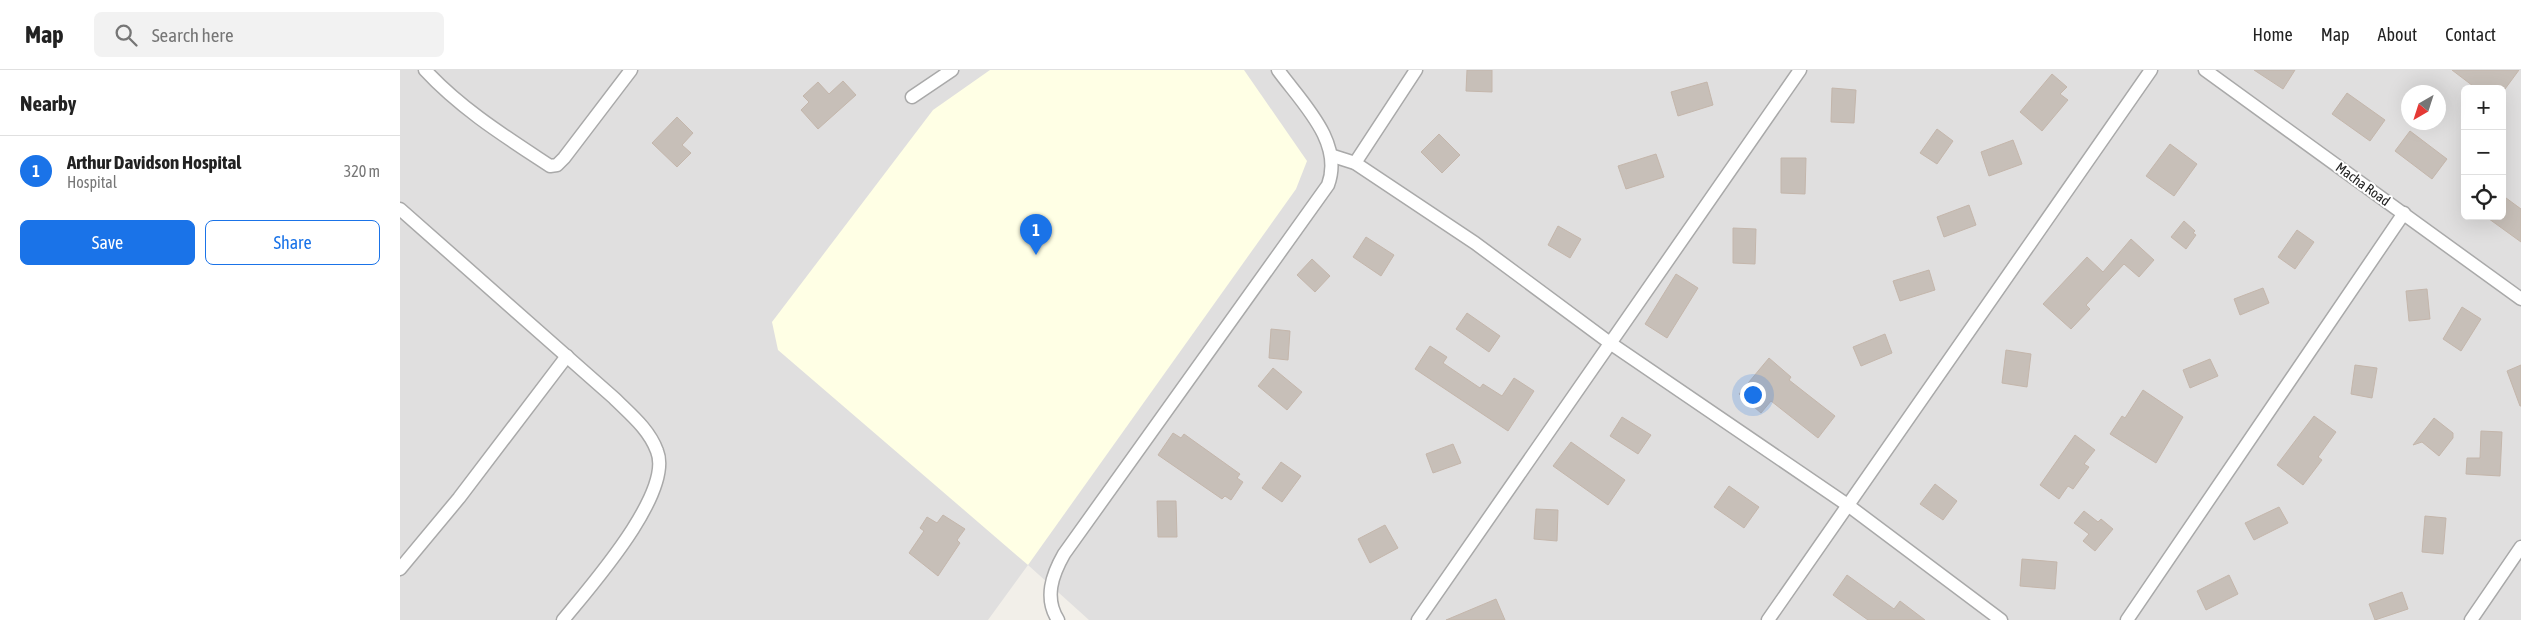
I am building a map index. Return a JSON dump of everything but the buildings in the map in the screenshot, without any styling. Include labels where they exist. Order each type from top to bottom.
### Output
[{"type":"street","points":[[425,70],[440,87],[483,122],[550,166],[558,165],[564,158],[631,70]]},
{"type":"street","points":[[912,97],[952,70]]},
{"type":"street","points":[[1054,617],[1050,590],[1054,572],[1064,554],[1319,201],[1333,173],[1333,156],[1320,127],[1278,70]]},
{"type":"street","points":[[1355,163],[1416,70]]},
{"type":"street","points":[[1418,620],[1800,70]]},
{"type":"street","points":[[1768,620],[2151,70]]},
{"type":"street","name":"Macha Road","points":[[2205,70],[2521,299]]},
{"type":"street","points":[[1333,156],[1355,163],[1475,243],[1610,343],[1849,506],[2001,620]]},
{"type":"street","points":[[400,209],[643,427],[658,452],[657,480],[642,515],[619,551],[563,620]]},
{"type":"street","points":[[2127,620],[2404,213]]},
{"type":"street","points":[[400,569],[459,498],[566,356]]},
{"type":"street","points":[[2471,620],[2521,547]]},
{"type":"shaded area","points":[[400,70],[2521,70],[2521,620],[1089,620],[1028,565],[988,620],[400,620]]},
{"type":"shaded area","points":[[990,70],[1244,70],[1307,161],[1296,189],[1028,565],[778,350],[772,322],[933,110]]},
{"type":"place","name":"Arthur Davidson Hospital","points":[[1036,255]]}]
